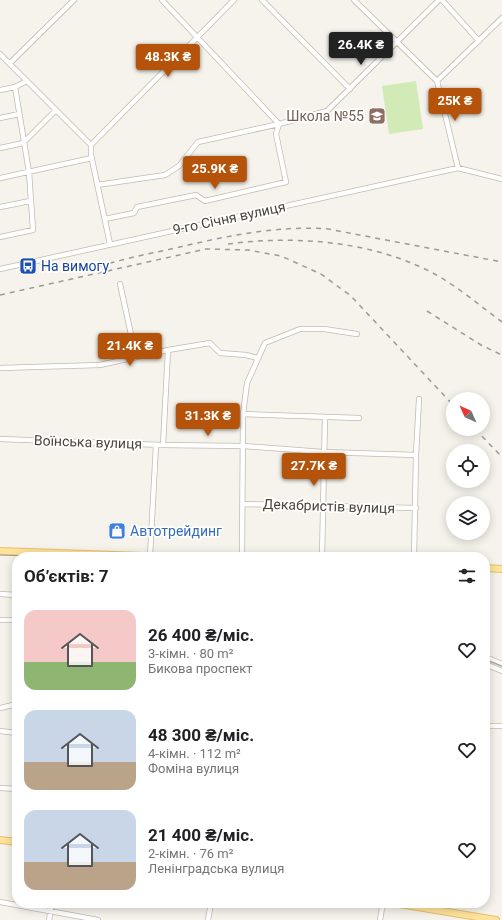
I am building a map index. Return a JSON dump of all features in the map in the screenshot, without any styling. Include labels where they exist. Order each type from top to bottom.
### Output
[{"type":"main road","points":[[0,551],[21,552]]},
{"type":"main road","points":[[490,568],[502,569]]},
{"type":"main road","points":[[0,840],[12,841]]},
{"type":"main road","points":[[424,908],[496,920]]},
{"type":"street","points":[[10,64],[74,0]]},
{"type":"street","points":[[162,0],[280,124]]},
{"type":"street","points":[[91,146],[234,0]]},
{"type":"street","points":[[262,0],[350,89]]},
{"type":"street","points":[[354,0],[396,43],[437,81],[458,168],[502,179]]},
{"type":"street","points":[[98,185],[165,175],[179,166],[198,142],[280,124],[327,110],[439,0]]},
{"type":"street","points":[[442,0],[479,41]]},
{"type":"street","points":[[437,81],[502,18]]},
{"type":"street","points":[[0,54],[91,146],[92,158],[110,244]]},
{"type":"street","points":[[0,90],[15,87],[27,81]]},
{"type":"street","points":[[0,237],[33,230],[29,172],[23,143],[15,87]]},
{"type":"street","points":[[0,148],[23,143],[56,110]]},
{"type":"street","points":[[0,118],[19,114]]},
{"type":"street","points":[[105,219],[134,213],[137,207],[196,195],[205,201],[286,182],[276,134],[280,124]]},
{"type":"street","points":[[0,178],[92,158]]},
{"type":"street","name":"9-го Січня вулиця","points":[[0,269],[458,168]]},
{"type":"street","points":[[0,207],[30,201]]},
{"type":"street","points":[[120,284],[136,357]]},
{"type":"street","points":[[242,552],[243,414],[247,383],[257,358],[265,343],[300,329],[324,329],[357,334]]},
{"type":"street","points":[[0,368],[100,365],[168,350],[210,343],[220,352],[246,355],[257,358]]},
{"type":"street","points":[[163,445],[168,350]]},
{"type":"street","points":[[414,552],[416,455],[419,398]]},
{"type":"street","points":[[243,414],[359,418]]},
{"type":"street","points":[[322,552],[325,418]]},
{"type":"street","name":"Воїнська вулиця","points":[[0,439],[163,445],[243,446],[324,452],[416,455]]},
{"type":"street","points":[[150,552],[156,444]]},
{"type":"street","name":"Декабристів вулиця","points":[[243,504],[416,508]]},
{"type":"street","points":[[0,594],[12,595]]},
{"type":"street","points":[[0,620],[12,620]]},
{"type":"street","points":[[490,659],[502,664]]},
{"type":"street","points":[[490,666],[502,671]]},
{"type":"street","points":[[0,708],[12,705]]},
{"type":"street","points":[[490,726],[502,726]]},
{"type":"street","points":[[0,731],[12,732]]},
{"type":"street","points":[[0,788],[12,789]]},
{"type":"street","points":[[0,902],[12,904]]},
{"type":"street","points":[[34,908],[98,920]]},
{"type":"street","points":[[49,920],[51,908]]},
{"type":"street","points":[[208,920],[210,908]]},
{"type":"street","points":[[380,920],[382,908]]},
{"type":"green space","points":[[416,81],[423,129],[389,134],[382,86]]},
{"type":"tram line","points":[[0,555],[12,555]]},
{"type":"tram line","points":[[490,661],[502,666]]},
{"type":"railway","points":[[100,266],[230,236],[269,230],[308,228],[328,229],[502,262]]},
{"type":"railway","points":[[228,244],[275,240],[324,242],[371,250],[428,270],[461,291],[502,322]]},
{"type":"railway","points":[[0,295],[206,249],[248,250],[281,256],[321,274],[351,296],[446,398]]},
{"type":"railway","points":[[427,311],[481,345],[502,355]]},
{"type":"railway","points":[[482,436],[502,457]]},
{"type":"place","name":"Школа №55","points":[[377,116]]},
{"type":"place","name":"На вимогу","points":[[28,266]]},
{"type":"place","name":"Автотрейдинг","points":[[117,531]]}]
